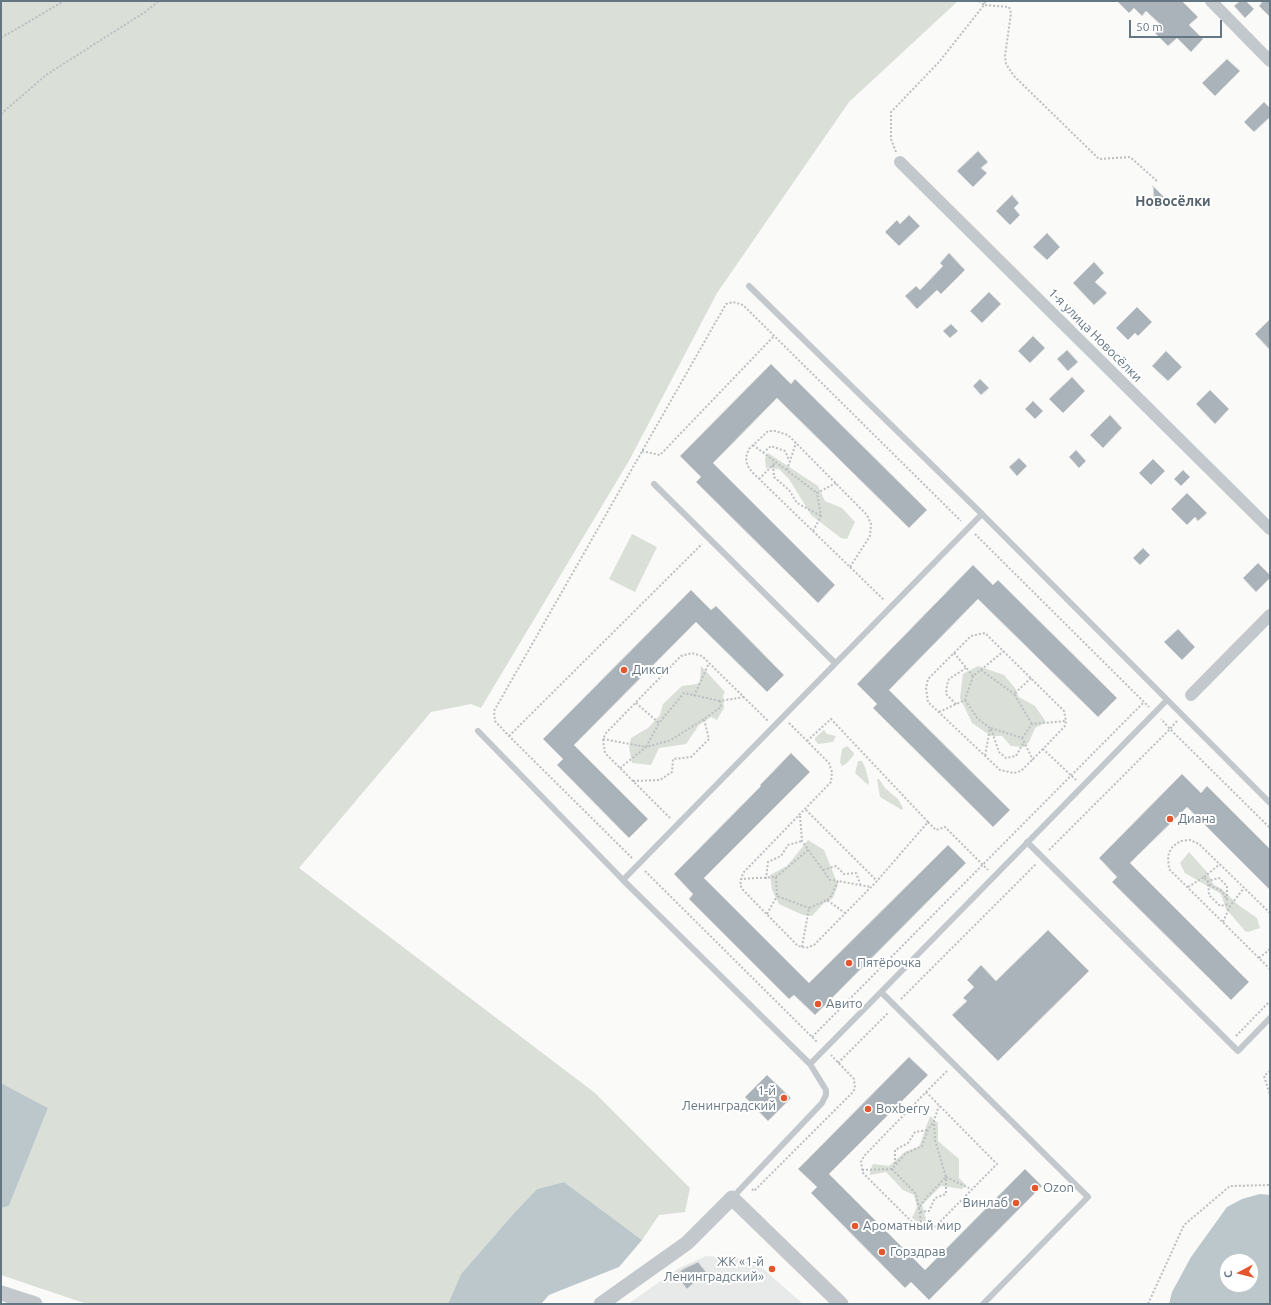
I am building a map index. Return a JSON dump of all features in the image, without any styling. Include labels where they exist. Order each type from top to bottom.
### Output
[{"type":"street","points":[[1211,1],[1270,61]]},
{"type":"street","name":"1-я улица Новосёлки","points":[[900,162],[1270,529]]},
{"type":"street","points":[[1191,695],[1270,615]]},
{"type":"street","points":[[601,1304],[687,1243],[732,1198],[841,1304]]},
{"type":"street","points":[[1,1293],[35,1304]]},
{"type":"lane","points":[[749,286],[982,514],[1270,803]]},
{"type":"lane","points":[[654,484],[835,663]]},
{"type":"lane","points":[[623,880],[982,514]]},
{"type":"lane","points":[[810,1064],[1166,700]]},
{"type":"lane","points":[[478,731],[623,880],[810,1064],[826,1090],[826,1095],[822,1103],[732,1198]]},
{"type":"lane","points":[[1028,842],[1238,1051],[1270,1018]]},
{"type":"lane","points":[[881,992],[1088,1197],[983,1304]]},
{"type":"path","points":[[1,38],[64,1]]},
{"type":"path","points":[[1,114],[46,75],[159,1]]},
{"type":"path","points":[[978,1],[984,4],[1009,7],[1012,13],[1005,56],[1006,64],[1014,76],[1099,159],[1130,157],[1157,181]]},
{"type":"path","points":[[900,162],[891,139],[891,112],[939,62],[985,1]]},
{"type":"path","points":[[746,1184],[754,1191],[853,1092],[855,1088],[854,1079],[495,721],[495,708],[726,304],[733,302],[743,305],[1155,712],[1170,729],[1270,828]]},
{"type":"path","points":[[642,451],[660,455],[774,336]]},
{"type":"path","points":[[850,567],[870,536],[871,524],[867,515],[796,442],[783,432],[768,431],[749,449],[746,457],[747,465],[759,479],[891,607]]},
{"type":"path","points":[[787,470],[796,442]]},
{"type":"path","points":[[753,445],[816,493],[821,516],[813,531]]},
{"type":"path","points":[[763,453],[771,446],[778,448],[785,451],[790,462]]},
{"type":"path","points":[[759,479],[776,462]]},
{"type":"path","points":[[772,466],[774,477],[789,490],[797,503],[821,516]]},
{"type":"path","points":[[816,493],[836,483]]},
{"type":"path","points":[[509,736],[708,538]]},
{"type":"path","points":[[985,633],[1004,651],[1061,706],[1064,711],[1066,721],[1061,732],[1021,771],[1006,773],[1000,770],[928,702],[926,688],[928,679],[971,636],[985,633]]},
{"type":"path","points":[[939,712],[965,700],[973,676],[1004,651]]},
{"type":"path","points":[[954,653],[973,676]]},
{"type":"path","points":[[677,824],[605,753],[602,745],[606,733],[636,702],[682,656],[686,654],[697,654],[702,656],[773,726]]},
{"type":"path","points":[[694,696],[709,663]]},
{"type":"path","points":[[956,704],[946,694],[947,685],[949,679],[966,668]]},
{"type":"path","points":[[981,670],[1014,694],[1032,724]]},
{"type":"path","points":[[1014,694],[1032,678]]},
{"type":"path","points":[[620,768],[646,747],[659,723],[684,693],[720,701],[744,697]]},
{"type":"path","points":[[965,700],[978,719],[990,728],[1022,738],[1033,760]]},
{"type":"path","points":[[603,739],[646,747],[671,740],[722,707],[720,701]]},
{"type":"path","points":[[636,702],[659,723]]},
{"type":"path","points":[[812,1037],[1144,702]]},
{"type":"path","points":[[783,717],[829,763],[832,777],[828,787],[743,873],[740,879],[742,890],[802,947]]},
{"type":"path","points":[[633,781],[660,780],[672,772],[673,759],[691,757],[708,739],[704,719]]},
{"type":"path","points":[[807,741],[831,719],[936,830],[945,827],[994,876]]},
{"type":"path","points":[[1022,738],[1032,724],[1066,721]]},
{"type":"path","points":[[985,756],[990,728]]},
{"type":"path","points":[[990,728],[999,752],[1006,758],[1016,756],[1024,742]]},
{"type":"path","points":[[838,1063],[1170,729]]},
{"type":"path","points":[[1043,749],[1082,786]]},
{"type":"path","points":[[806,810],[877,881]]},
{"type":"path","points":[[800,815],[802,841],[830,880],[871,887]]},
{"type":"path","points":[[802,947],[814,944],[877,881],[928,822]]},
{"type":"path","points":[[1270,913],[1198,844],[1190,840],[1182,841],[1174,846],[1168,856],[1168,864],[1170,869],[1270,969]]},
{"type":"path","points":[[766,879],[768,862],[781,856],[788,845],[802,841]]},
{"type":"path","points":[[740,879],[766,879],[776,877],[808,850]]},
{"type":"path","points":[[1188,887],[1204,877],[1220,864]]},
{"type":"path","points":[[823,870],[836,866],[844,874],[856,873],[861,886]]},
{"type":"path","points":[[766,914],[777,896],[776,877]]},
{"type":"path","points":[[1204,877],[1211,886],[1222,891],[1230,905]]},
{"type":"path","points":[[1208,881],[1219,878],[1227,886],[1227,900]]},
{"type":"path","points":[[777,896],[809,908],[827,900],[831,896],[838,881]]},
{"type":"path","points":[[1208,881],[1209,895],[1220,906],[1230,905]]},
{"type":"path","points":[[1223,922],[1230,905],[1244,888]]},
{"type":"path","points":[[827,900],[845,913]]},
{"type":"path","points":[[802,947],[809,908]]},
{"type":"path","points":[[1259,958],[1270,948]]},
{"type":"path","points":[[1230,1042],[1270,1001]]},
{"type":"path","points":[[926,1092],[997,1164],[935,1227],[930,1230],[922,1230],[862,1170],[861,1162],[864,1156],[926,1092],[954,1064]]},
{"type":"path","points":[[1270,1071],[1264,1076],[1270,1095]]},
{"type":"path","points":[[862,1170],[892,1169],[906,1153],[922,1146],[939,1106]]},
{"type":"path","points":[[920,1212],[928,1211],[935,1198],[946,1194],[946,1177],[936,1140],[934,1120]]},
{"type":"path","points":[[896,1165],[895,1150],[908,1143],[916,1132],[928,1130]]},
{"type":"path","points":[[892,1169],[916,1194],[922,1230]]},
{"type":"path","points":[[946,1177],[972,1190]]},
{"type":"path","points":[[919,1208],[926,1198],[946,1177]]},
{"type":"path","points":[[1148,1304],[1184,1225],[1230,1186],[1270,1185]]},
{"type":"shaded area","points":[[1,1],[958,1],[849,102],[717,293],[630,459],[481,708],[471,704],[431,712],[299,868],[595,1093],[690,1188],[685,1212],[659,1215],[642,1240],[564,1182],[537,1189],[515,1212],[461,1274],[448,1304],[87,1304],[1,1275],[1,1208],[9,1206],[48,1108],[1,1083]]},
{"type":"shaded area","points":[[768,453],[818,486],[825,501],[842,508],[855,522],[847,539],[841,538],[811,515],[789,479],[779,469],[766,468],[765,458]]},
{"type":"shaded area","points":[[632,534],[657,547],[635,592],[609,579]]},
{"type":"shaded area","points":[[701,666],[725,692],[723,695],[724,708],[717,720],[711,717],[699,725],[686,744],[659,748],[651,765],[632,763],[629,747],[631,738],[648,728],[660,715],[663,704],[682,686],[697,684],[700,681]]},
{"type":"shaded area","points":[[978,666],[1004,675],[1015,688],[1019,697],[1035,706],[1046,722],[1035,728],[1029,742],[1024,747],[1011,746],[1002,736],[991,736],[972,723],[960,698],[963,674]]},
{"type":"shaded area","points":[[824,730],[827,734],[836,736],[833,742],[818,744],[815,738]]},
{"type":"shaded area","points":[[847,746],[854,753],[846,764],[842,766],[840,762],[842,749]]},
{"type":"shaded area","points":[[858,761],[862,761],[865,767],[869,782],[868,785],[855,773]]},
{"type":"shaded area","points":[[877,779],[879,779],[885,788],[898,799],[903,808],[902,810],[880,797]]},
{"type":"shaded area","points":[[808,840],[824,850],[838,885],[833,898],[823,904],[812,916],[803,915],[779,904],[772,890],[770,875],[787,866]]},
{"type":"shaded area","points":[[1189,852],[1207,872],[1214,885],[1222,889],[1237,904],[1257,918],[1260,928],[1248,932],[1245,931],[1226,909],[1221,894],[1185,873],[1180,863]]},
{"type":"shaded area","points":[[1,1083],[48,1108],[9,1206],[1,1208]]},
{"type":"shaded area","points":[[930,1116],[938,1123],[938,1141],[959,1159],[959,1178],[966,1185],[962,1189],[941,1186],[922,1205],[927,1223],[921,1224],[912,1218],[917,1207],[914,1195],[903,1190],[886,1172],[870,1175],[870,1171],[873,1164],[889,1166],[905,1152],[919,1147]]},
{"type":"shaded area","points":[[564,1182],[642,1240],[619,1267],[549,1295],[541,1304],[448,1304],[461,1274],[515,1212],[537,1189]]},
{"type":"shaded area","points":[[1260,1194],[1270,1195],[1270,1304],[1169,1304],[1172,1292],[1191,1257],[1227,1207],[1242,1199]]},
{"type":"shaded area","points":[[706,1256],[752,1259],[803,1304],[628,1304],[679,1268]]},
{"type":"building","points":[[1117,1],[1182,1],[1198,17],[1189,25],[1203,39],[1191,52],[1177,38],[1168,46],[1155,33],[1162,26],[1146,11],[1142,16],[1134,8],[1129,13]]},
{"type":"building","points":[[1240,1],[1246,1],[1254,9],[1245,18],[1234,6]]},
{"type":"building","points":[[1263,1],[1270,1],[1270,17],[1259,6]]},
{"type":"building","points":[[1227,59],[1240,71],[1215,96],[1202,83]]},
{"type":"building","points":[[1264,102],[1270,108],[1270,117],[1254,132],[1244,122]]},
{"type":"building","points":[[978,151],[988,162],[981,168],[987,173],[973,187],[957,171]]},
{"type":"building","points":[[1153,186],[1167,200],[1157,209],[1150,201],[1154,197]]},
{"type":"building","points":[[1012,195],[1019,203],[1014,208],[1020,215],[1010,225],[996,211]]},
{"type":"building","points":[[909,215],[920,226],[899,246],[885,232],[897,220],[900,224]]},
{"type":"building","points":[[1047,233],[1060,247],[1047,260],[1033,247]]},
{"type":"building","points":[[949,253],[965,270],[941,294],[937,290],[917,309],[905,296],[916,286],[920,290],[943,266],[940,263]]},
{"type":"building","points":[[1094,262],[1104,273],[1095,282],[1107,293],[1094,305],[1073,283]]},
{"type":"building","points":[[989,292],[1001,304],[982,323],[970,311]]},
{"type":"building","points":[[1137,307],[1152,322],[1138,336],[1135,333],[1128,340],[1116,328]]},
{"type":"building","points":[[1270,319],[1270,350],[1255,334]]},
{"type":"building","points":[[951,324],[958,331],[950,338],[943,331]]},
{"type":"building","points":[[1033,336],[1045,348],[1030,363],[1018,351]]},
{"type":"building","points":[[1067,350],[1078,362],[1068,371],[1057,359]]},
{"type":"building","points":[[1166,351],[1182,367],[1168,381],[1152,366]]},
{"type":"building","points":[[771,364],[791,384],[795,379],[927,510],[909,528],[777,398],[713,463],[835,585],[818,603],[696,482],[701,477],[680,456]]},
{"type":"building","points":[[1072,377],[1085,391],[1063,413],[1049,399]]},
{"type":"building","points":[[980,379],[989,388],[981,395],[973,386]]},
{"type":"building","points":[[1210,390],[1229,409],[1215,424],[1196,404]]},
{"type":"building","points":[[1033,401],[1043,411],[1035,419],[1025,409]]},
{"type":"building","points":[[1110,415],[1122,428],[1103,448],[1090,435]]},
{"type":"building","points":[[1076,450],[1086,461],[1079,468],[1069,457]]},
{"type":"building","points":[[1019,458],[1027,466],[1017,476],[1009,467]]},
{"type":"building","points":[[1153,459],[1165,471],[1151,485],[1139,473]]},
{"type":"building","points":[[1183,470],[1190,477],[1181,486],[1174,479]]},
{"type":"building","points":[[1187,493],[1207,513],[1198,521],[1195,517],[1187,525],[1171,509]]},
{"type":"building","points":[[1143,548],[1150,555],[1140,565],[1133,558]]},
{"type":"building","points":[[1258,563],[1270,575],[1270,578],[1256,592],[1243,578]]},
{"type":"building","points":[[973,565],[993,585],[998,580],[1117,698],[1098,717],[978,599],[889,690],[1010,810],[993,827],[873,708],[877,704],[857,684]]},
{"type":"building","points":[[691,590],[711,610],[716,606],[784,675],[767,692],[696,622],[574,745],[648,819],[629,838],[557,765],[563,759],[543,739]]},
{"type":"building","points":[[1178,629],[1195,647],[1182,660],[1164,642]]},
{"type":"building","points":[[791,753],[810,772],[704,878],[809,983],[948,845],[966,863],[815,1015],[794,995],[789,999],[689,899],[693,894],[674,874],[761,786],[760,785]]},
{"type":"building","points":[[1182,774],[1201,793],[1207,786],[1270,849],[1270,890],[1187,807],[1130,863],[1249,982],[1231,1000],[1112,882],[1117,877],[1099,858]]},
{"type":"building","points":[[1048,930],[1089,971],[998,1061],[952,1015],[967,1001],[963,998],[974,987],[967,980],[981,965],[996,981]]},
{"type":"building","points":[[909,1057],[928,1075],[829,1174],[925,1270],[1025,1169],[1042,1186],[929,1300],[911,1282],[905,1288],[811,1193],[817,1187],[798,1169]]},
{"type":"building","points":[[767,1075],[791,1098],[768,1121],[745,1097]]},
{"type":"building","points":[[698,1262],[706,1272],[687,1289],[676,1275],[683,1269]]},
{"type":"place","name":"Дикси","points":[[624,670]]},
{"type":"place","name":"Диана","points":[[1170,819]]},
{"type":"place","name":"Пятёрочка","points":[[849,963]]},
{"type":"place","name":"Авито","points":[[818,1004]]},
{"type":"place","name":"1-й Ленинградский","points":[[784,1098]]},
{"type":"place","name":"Boxberry","points":[[868,1109]]},
{"type":"place","name":"Ozon","points":[[1035,1188]]},
{"type":"place","name":"Винлаб","points":[[1016,1203]]},
{"type":"place","name":"Ароматный мир","points":[[855,1226]]},
{"type":"place","name":"Горздрав","points":[[882,1252]]},
{"type":"place","name":"ЖК «1-й Ленинградский»","points":[[772,1269]]},
{"type":"district","name":"Новосёлки","points":[[1173,201]]}]
